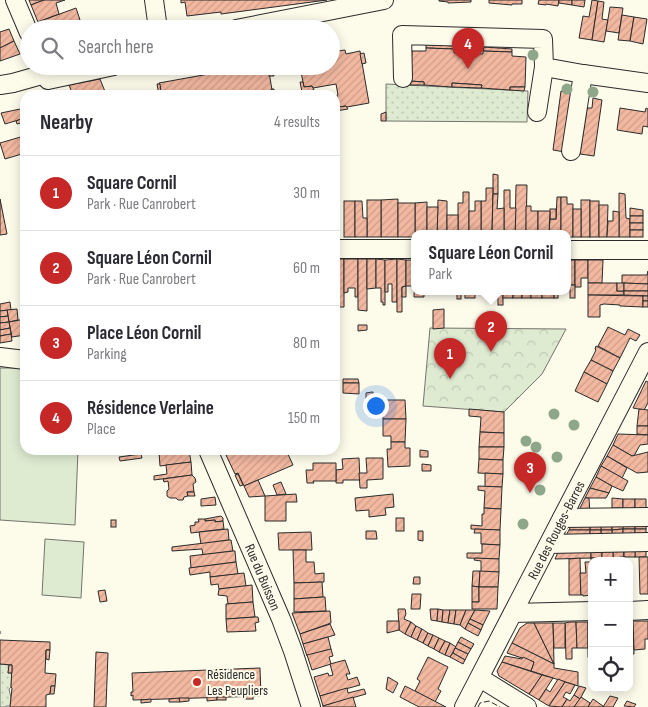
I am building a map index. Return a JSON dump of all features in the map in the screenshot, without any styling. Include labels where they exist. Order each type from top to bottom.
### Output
[{"type":"street","points":[[15,0],[23,20]]},
{"type":"street","points":[[154,0],[157,20]]},
{"type":"street","points":[[282,20],[384,0]]},
{"type":"street","points":[[403,78],[402,35],[543,39],[544,67],[537,112]]},
{"type":"street","points":[[544,67],[648,83]]},
{"type":"street","points":[[571,150],[583,74]]},
{"type":"street","points":[[0,85],[68,75]]},
{"type":"street","points":[[340,249],[411,249]]},
{"type":"street","points":[[571,250],[648,250]]},
{"type":"street","name":"Rue des Rouges-Barres","points":[[464,707],[648,352]]},
{"type":"street","points":[[0,357],[20,359]]},
{"type":"street","name":"Rue du Buisson","points":[[210,455],[278,610],[311,707]]},
{"type":"street","points":[[562,518],[648,517]]},
{"type":"street","points":[[549,544],[648,542]]},
{"type":"street","points":[[633,611],[648,610]]},
{"type":"street","points":[[513,613],[588,611]]},
{"type":"street","points":[[480,678],[527,707]]},
{"type":"green space","points":[[386,84],[528,91],[527,122],[386,121]]},
{"type":"green space","points":[[430,328],[566,329],[542,374],[504,412],[423,406]]},
{"type":"green space","points":[[0,368],[20,368],[20,455],[78,455],[75,525],[0,520]]},
{"type":"green space","points":[[45,539],[84,542],[81,598],[42,595]]},
{"type":"green space","points":[[0,664],[9,665],[8,673],[12,673],[11,687],[9,689],[10,706],[6,707],[0,707]]},
{"type":"building","points":[[29,0],[44,0],[31,5]]},
{"type":"building","points":[[44,0],[65,0],[56,3],[59,14],[43,20],[37,20],[31,5]]},
{"type":"building","points":[[181,0],[327,0],[221,14],[221,12],[187,16],[185,2],[181,3]]},
{"type":"building","points":[[439,0],[471,0],[471,2],[448,3]]},
{"type":"building","points":[[489,0],[522,0],[522,4],[489,3]]},
{"type":"building","points":[[539,0],[559,0],[558,6],[538,4]]},
{"type":"building","points":[[559,0],[572,0],[572,5],[559,3]]},
{"type":"building","points":[[572,0],[585,0],[584,7],[572,5]]},
{"type":"building","points":[[592,0],[598,1],[592,40],[579,38],[583,16],[589,17]]},
{"type":"building","points":[[598,1],[604,2],[602,19],[608,20],[604,42],[592,40]]},
{"type":"building","points":[[610,7],[623,8],[619,33],[606,31]]},
{"type":"building","points":[[76,8],[80,20],[43,20]]},
{"type":"building","points":[[622,15],[634,17],[630,41],[618,40]]},
{"type":"building","points":[[634,17],[647,19],[643,44],[630,41]]},
{"type":"building","points":[[9,29],[14,41],[0,48],[0,32]]},
{"type":"building","points":[[14,41],[20,54],[0,61],[0,48]]},
{"type":"building","points":[[426,44],[454,46],[454,49],[426,48]]},
{"type":"building","points":[[484,47],[512,49],[512,52],[483,51]]},
{"type":"building","points":[[426,48],[454,49],[454,53],[512,52],[512,56],[526,57],[525,87],[510,87],[510,90],[481,88],[482,85],[452,83],[452,87],[424,85],[424,82],[410,81],[412,51],[426,51]]},
{"type":"building","points":[[345,50],[346,54],[360,51],[369,103],[340,107],[340,90],[337,90],[336,84],[313,88],[312,86],[304,87],[302,75],[340,75],[340,51]]},
{"type":"building","points":[[364,53],[366,63],[362,64],[360,54]]},
{"type":"building","points":[[203,75],[270,75],[272,90],[161,90],[159,83]]},
{"type":"building","points":[[100,79],[104,90],[71,90],[69,85]]},
{"type":"building","points":[[410,81],[424,82],[424,85],[410,85]]},
{"type":"building","points":[[300,82],[303,82],[304,87],[312,86],[314,90],[302,90]]},
{"type":"building","points":[[452,83],[482,85],[481,88],[452,87]]},
{"type":"building","points":[[157,84],[160,84],[161,90],[158,90]]},
{"type":"building","points":[[510,87],[525,87],[524,91],[510,90]]},
{"type":"building","points":[[561,91],[574,93],[565,152],[553,150]]},
{"type":"building","points":[[593,98],[602,100],[594,156],[580,154],[587,108],[592,108]]},
{"type":"building","points":[[346,106],[348,109],[340,110],[340,107]]},
{"type":"building","points":[[620,108],[645,112],[646,108],[648,109],[648,127],[643,126],[642,134],[617,130]]},
{"type":"building","points":[[20,109],[20,120],[5,124],[1,113]]},
{"type":"building","points":[[386,112],[386,121],[381,121],[381,114]]},
{"type":"building","points":[[20,137],[20,154],[5,159],[0,143]]},
{"type":"building","points":[[493,174],[498,175],[498,194],[493,194]]},
{"type":"building","points":[[516,185],[527,185],[526,230],[515,230]]},
{"type":"building","points":[[486,188],[493,188],[492,230],[481,230],[481,201],[486,201]]},
{"type":"building","points":[[504,190],[510,190],[510,208],[516,208],[515,230],[504,230]]},
{"type":"building","points":[[463,192],[469,192],[469,230],[458,230],[458,203],[463,203]]},
{"type":"building","points":[[619,193],[625,194],[626,218],[630,219],[630,237],[619,237]]},
{"type":"building","points":[[493,194],[498,194],[497,209],[504,208],[504,230],[492,230]]},
{"type":"building","points":[[557,197],[561,197],[561,230],[549,230],[550,219],[556,219]]},
{"type":"building","points":[[561,197],[567,197],[567,204],[573,204],[573,237],[571,237],[571,230],[561,230]]},
{"type":"building","points":[[0,199],[7,234],[0,235]]},
{"type":"building","points":[[398,199],[398,237],[381,237],[381,200]]},
{"type":"building","points":[[367,200],[381,200],[381,237],[367,237]]},
{"type":"building","points":[[438,200],[447,201],[447,230],[437,230]]},
{"type":"building","points":[[581,200],[590,200],[590,237],[581,237]]},
{"type":"building","points":[[344,201],[355,201],[355,237],[344,237]]},
{"type":"building","points":[[355,201],[362,201],[363,218],[367,218],[367,237],[355,237]]},
{"type":"building","points":[[475,201],[481,201],[481,230],[469,230],[469,211],[475,211]]},
{"type":"building","points":[[590,201],[599,201],[599,237],[590,237]]},
{"type":"building","points":[[427,202],[427,230],[415,230],[415,203]]},
{"type":"building","points":[[398,203],[415,203],[415,230],[411,230],[411,237],[398,237]]},
{"type":"building","points":[[599,205],[608,205],[607,237],[599,237]]},
{"type":"building","points":[[526,206],[531,206],[531,211],[538,211],[538,230],[526,230]]},
{"type":"building","points":[[427,207],[438,207],[437,230],[427,230]]},
{"type":"building","points":[[630,208],[643,210],[643,216],[630,216]]},
{"type":"building","points":[[550,209],[556,209],[556,219],[550,219]]},
{"type":"building","points":[[573,209],[581,209],[581,237],[573,237]]},
{"type":"building","points":[[538,211],[550,211],[549,230],[538,230]]},
{"type":"building","points":[[613,211],[619,212],[619,237],[607,237],[608,221],[613,221]]},
{"type":"building","points":[[447,215],[458,215],[458,230],[447,230]]},
{"type":"building","points":[[630,216],[643,216],[643,223],[630,223]]},
{"type":"building","points":[[630,223],[643,223],[643,230],[630,230]]},
{"type":"building","points":[[630,230],[643,230],[643,237],[630,237]]},
{"type":"building","points":[[340,259],[344,259],[344,307],[340,307]]},
{"type":"building","points":[[344,259],[358,259],[358,297],[355,297],[355,288],[348,288],[348,292],[344,293]]},
{"type":"building","points":[[358,259],[367,259],[367,311],[358,310]]},
{"type":"building","points":[[367,259],[376,259],[376,288],[367,289]]},
{"type":"building","points":[[376,259],[385,260],[385,305],[381,302],[381,288],[376,288]]},
{"type":"building","points":[[397,259],[397,302],[392,302],[392,284],[388,284],[388,292],[385,292],[385,260]]},
{"type":"building","points":[[397,259],[406,260],[406,286],[402,287],[402,312],[397,312]]},
{"type":"building","points":[[406,260],[411,260],[411,286],[406,286]]},
{"type":"building","points":[[571,260],[575,260],[575,285],[571,285]]},
{"type":"building","points":[[575,260],[588,260],[588,278],[581,278],[581,287],[575,287]]},
{"type":"building","points":[[588,260],[603,260],[602,283],[588,283]]},
{"type":"building","points":[[648,271],[648,284],[622,283],[622,275],[647,275]]},
{"type":"building","points":[[588,283],[617,283],[617,291],[624,291],[624,295],[588,295]]},
{"type":"building","points":[[617,283],[624,283],[624,291],[617,291]]},
{"type":"building","points":[[624,283],[648,284],[648,291],[624,291]]},
{"type":"building","points":[[571,285],[575,285],[575,298],[570,298]]},
{"type":"building","points":[[406,286],[406,297],[402,297],[402,287]]},
{"type":"building","points":[[624,291],[648,291],[648,296],[624,295]]},
{"type":"building","points":[[414,295],[424,295],[424,297],[414,297]]},
{"type":"building","points":[[457,295],[461,295],[461,299],[457,299]]},
{"type":"building","points":[[465,295],[475,295],[475,298],[465,298]]},
{"type":"building","points":[[498,295],[503,295],[503,305],[498,305]]},
{"type":"building","points":[[503,295],[513,295],[513,298],[503,298]]},
{"type":"building","points":[[513,295],[522,295],[522,298],[513,298]]},
{"type":"building","points":[[522,295],[531,295],[531,298],[522,298]]},
{"type":"building","points":[[531,295],[542,295],[542,298],[531,298]]},
{"type":"building","points":[[542,295],[554,295],[554,298],[542,298]]},
{"type":"building","points":[[588,295],[643,296],[643,307],[604,304],[600,305],[600,317],[588,317]]},
{"type":"building","points":[[643,296],[648,296],[648,301],[643,301]]},
{"type":"building","points":[[643,301],[648,301],[648,307],[643,307]]},
{"type":"building","points":[[10,302],[11,310],[0,311],[0,304]]},
{"type":"building","points":[[17,309],[18,320],[9,322],[7,310]]},
{"type":"building","points":[[444,309],[444,328],[433,329],[433,310]]},
{"type":"building","points":[[7,310],[8,316],[0,317],[0,311]]},
{"type":"building","points":[[8,316],[9,322],[0,323],[0,317]]},
{"type":"building","points":[[20,320],[20,336],[12,337],[9,322]]},
{"type":"building","points":[[9,322],[10,328],[0,330],[0,323]]},
{"type":"building","points":[[358,325],[367,325],[367,330],[358,331]]},
{"type":"building","points":[[608,327],[625,335],[628,329],[640,335],[636,341],[630,338],[620,358],[598,346]]},
{"type":"building","points":[[10,328],[11,334],[0,336],[0,330]]},
{"type":"building","points":[[11,334],[12,341],[0,343],[0,336]]},
{"type":"building","points":[[596,346],[620,358],[613,371],[591,360]]},
{"type":"building","points":[[591,360],[613,371],[607,384],[584,372]]},
{"type":"building","points":[[584,372],[607,384],[598,402],[575,391]]},
{"type":"building","points":[[343,379],[358,379],[359,383],[343,383]]},
{"type":"building","points":[[646,381],[648,382],[648,403],[644,410],[633,408]]},
{"type":"building","points":[[343,383],[359,383],[359,394],[343,393]]},
{"type":"building","points":[[373,392],[373,406],[366,406],[366,393]]},
{"type":"building","points":[[383,400],[405,400],[406,419],[383,419]]},
{"type":"building","points":[[469,409],[504,412],[504,433],[480,432],[481,417],[469,416]]},
{"type":"building","points":[[639,409],[648,410],[648,426],[637,426]]},
{"type":"building","points":[[383,419],[406,419],[405,442],[391,442],[391,436],[383,436]]},
{"type":"building","points":[[637,426],[648,426],[648,435],[637,434]]},
{"type":"building","points":[[480,432],[504,433],[504,447],[479,447]]},
{"type":"building","points":[[618,434],[648,435],[648,444],[640,445],[634,456],[632,456],[613,445]]},
{"type":"building","points":[[391,442],[405,442],[405,448],[410,448],[410,466],[388,467],[387,449],[391,449]]},
{"type":"building","points":[[613,445],[632,456],[648,452],[648,472],[637,473],[607,456]]},
{"type":"building","points":[[479,447],[504,447],[503,460],[479,459]]},
{"type":"building","points":[[420,450],[428,451],[428,457],[420,457]]},
{"type":"building","points":[[141,455],[142,458],[120,461],[119,457]]},
{"type":"building","points":[[159,455],[190,455],[191,462],[160,466]]},
{"type":"building","points":[[226,455],[288,455],[293,465],[244,486],[238,473],[235,474]]},
{"type":"building","points":[[607,456],[627,468],[622,478],[601,466]]},
{"type":"building","points":[[359,458],[360,480],[343,480],[343,483],[336,483],[336,470],[343,469],[342,459]]},
{"type":"building","points":[[366,458],[383,458],[383,479],[367,480],[367,488],[360,488],[359,473],[367,473]]},
{"type":"building","points":[[479,459],[503,460],[503,474],[478,473]]},
{"type":"building","points":[[191,462],[192,475],[154,480],[154,476],[167,474],[166,465]]},
{"type":"building","points":[[313,463],[336,463],[336,481],[313,481],[314,483],[307,483],[306,470],[313,470]]},
{"type":"building","points":[[422,464],[431,465],[431,471],[422,471]]},
{"type":"building","points":[[601,466],[628,481],[623,491],[596,477]]},
{"type":"building","points":[[485,473],[503,474],[502,487],[485,487]]},
{"type":"building","points":[[238,474],[243,485],[240,486],[235,475]]},
{"type":"building","points":[[192,475],[196,482],[193,484],[194,492],[187,492],[188,496],[184,497],[183,500],[167,496],[169,489],[168,481],[164,482],[163,479]]},
{"type":"building","points":[[596,477],[612,486],[609,493],[590,488]]},
{"type":"building","points":[[258,480],[265,496],[249,497],[244,486]]},
{"type":"building","points":[[281,482],[286,494],[277,495],[273,485]]},
{"type":"building","points":[[478,486],[502,487],[501,509],[484,508],[485,491],[478,490]]},
{"type":"building","points":[[590,488],[609,493],[606,498],[585,498]]},
{"type":"building","points":[[187,492],[194,492],[195,496],[188,496]]},
{"type":"building","points":[[296,494],[297,502],[286,502],[286,521],[265,521],[265,496]]},
{"type":"building","points":[[393,494],[394,507],[385,508],[386,515],[369,517],[369,510],[356,511],[355,498]]},
{"type":"building","points":[[215,497],[216,505],[201,506],[201,499]]},
{"type":"building","points":[[585,498],[589,498],[590,514],[577,514]]},
{"type":"building","points":[[612,498],[623,499],[623,508],[612,508]]},
{"type":"building","points":[[623,499],[635,499],[635,515],[623,515]]},
{"type":"building","points":[[635,499],[646,499],[646,508],[642,508],[642,512],[635,512]]},
{"type":"building","points":[[484,508],[501,509],[500,530],[471,529],[471,525],[482,526]]},
{"type":"building","points":[[221,516],[223,521],[205,521],[205,519]]},
{"type":"building","points":[[396,518],[404,518],[404,531],[396,531]]},
{"type":"building","points":[[635,518],[635,529],[623,529],[623,519]]},
{"type":"building","points":[[635,518],[646,518],[646,529],[635,529]]},
{"type":"building","points":[[198,519],[205,519],[205,521],[215,520],[215,522],[223,521],[224,529],[191,533],[190,526],[195,525],[195,522],[199,522]]},
{"type":"building","points":[[601,519],[612,519],[612,530],[601,530]]},
{"type":"building","points":[[601,519],[601,530],[590,530],[590,520]]},
{"type":"building","points":[[612,519],[623,519],[623,529],[612,530]]},
{"type":"building","points":[[111,520],[116,520],[116,527],[111,527]]},
{"type":"building","points":[[574,520],[590,520],[590,530],[569,530]]},
{"type":"building","points":[[228,529],[229,540],[201,544],[199,532]]},
{"type":"building","points":[[475,529],[500,530],[500,545],[481,544],[481,533],[474,533]]},
{"type":"building","points":[[623,529],[623,540],[612,541],[612,530]]},
{"type":"building","points":[[623,529],[635,529],[635,540],[623,540]]},
{"type":"building","points":[[635,529],[646,529],[646,540],[635,540]]},
{"type":"building","points":[[569,530],[590,530],[590,541],[563,541]]},
{"type":"building","points":[[590,530],[601,530],[602,541],[590,541]]},
{"type":"building","points":[[601,530],[612,530],[612,541],[602,541]]},
{"type":"building","points":[[366,531],[376,531],[377,539],[366,539]]},
{"type":"building","points":[[418,531],[423,531],[423,541],[418,540]]},
{"type":"building","points":[[311,532],[312,550],[279,550],[278,533]]},
{"type":"building","points":[[231,540],[233,551],[203,555],[202,549],[172,551],[172,547]]},
{"type":"building","points":[[482,544],[500,545],[499,559],[467,558],[467,553],[482,553]]},
{"type":"building","points":[[623,544],[624,557],[613,557],[613,551]]},
{"type":"building","points":[[635,544],[646,544],[646,557],[635,557]]},
{"type":"building","points":[[591,545],[591,557],[555,559],[561,546]]},
{"type":"building","points":[[624,549],[635,549],[635,557],[624,557]]},
{"type":"building","points":[[293,550],[306,550],[306,562],[314,562],[315,574],[324,573],[324,582],[294,583]]},
{"type":"building","points":[[235,551],[236,562],[191,568],[190,556]]},
{"type":"building","points":[[591,551],[602,551],[602,557],[591,557]]},
{"type":"building","points":[[602,551],[613,551],[613,557],[602,557]]},
{"type":"building","points":[[639,557],[648,557],[648,594],[640,594]]},
{"type":"building","points":[[475,558],[499,559],[499,572],[481,572],[481,561],[474,560]]},
{"type":"building","points":[[580,558],[581,595],[569,595],[569,559]]},
{"type":"building","points":[[236,562],[238,574],[210,577],[210,572],[190,575],[189,568]]},
{"type":"building","points":[[585,562],[588,562],[588,595],[583,596],[581,595],[580,573],[586,573]]},
{"type":"building","points":[[473,571],[480,571],[479,587],[472,586]]},
{"type":"building","points":[[480,571],[499,572],[498,587],[479,587]]},
{"type":"building","points":[[244,573],[246,586],[219,589],[218,584],[211,585],[210,577]]},
{"type":"building","points":[[414,577],[420,577],[420,584],[413,584]]},
{"type":"building","points":[[322,582],[323,597],[294,599],[294,583]]},
{"type":"building","points":[[252,585],[253,602],[228,604],[227,596],[218,595],[219,589]]},
{"type":"building","points":[[472,586],[479,587],[479,602],[472,602]]},
{"type":"building","points":[[479,587],[498,587],[497,609],[472,609],[472,602],[479,602]]},
{"type":"building","points":[[105,590],[107,601],[100,602],[98,591]]},
{"type":"building","points":[[412,594],[421,594],[420,609],[411,609]]},
{"type":"building","points":[[325,597],[326,611],[294,612],[294,599]]},
{"type":"building","points":[[253,602],[255,617],[226,619],[226,604]]},
{"type":"building","points":[[398,609],[405,609],[404,619],[411,622],[405,634],[399,630]]},
{"type":"building","points":[[430,609],[438,609],[437,621],[431,620]]},
{"type":"building","points":[[438,609],[443,610],[442,622],[437,621]]},
{"type":"building","points":[[443,610],[450,610],[448,623],[442,622]]},
{"type":"building","points":[[450,610],[456,610],[454,624],[448,623]]},
{"type":"building","points":[[456,610],[466,610],[460,625],[454,624]]},
{"type":"building","points":[[466,610],[475,610],[465,629],[460,625]]},
{"type":"building","points":[[475,610],[490,611],[483,625],[470,619]]},
{"type":"building","points":[[330,611],[331,623],[300,634],[292,613]]},
{"type":"building","points":[[258,617],[259,622],[255,623],[256,631],[227,632],[226,619]]},
{"type":"building","points":[[470,619],[483,625],[481,630],[468,623]]},
{"type":"building","points":[[387,621],[399,621],[399,630],[387,633]]},
{"type":"building","points":[[633,621],[634,654],[633,654]]},
{"type":"building","points":[[633,621],[648,621],[648,639],[645,639],[645,649],[634,650]]},
{"type":"building","points":[[411,622],[416,626],[411,637],[405,634]]},
{"type":"building","points":[[576,622],[577,648],[572,648],[572,659],[566,659],[565,623]]},
{"type":"building","points":[[576,622],[588,622],[588,648],[577,648]]},
{"type":"building","points":[[468,623],[481,630],[478,636],[465,629]]},
{"type":"building","points":[[527,623],[534,623],[554,664],[512,643],[520,628]]},
{"type":"building","points":[[534,623],[553,623],[554,664]]},
{"type":"building","points":[[553,623],[565,623],[565,648],[554,648]]},
{"type":"building","points":[[330,624],[335,635],[303,644],[300,634]]},
{"type":"building","points":[[416,626],[422,629],[417,640],[411,637]]},
{"type":"building","points":[[422,629],[428,633],[423,643],[417,640]]},
{"type":"building","points":[[428,633],[433,635],[428,646],[423,643]]},
{"type":"building","points":[[433,635],[439,638],[434,649],[428,646]]},
{"type":"building","points":[[328,637],[331,649],[307,656],[303,644]]},
{"type":"building","points":[[461,637],[474,644],[471,649],[458,642]]},
{"type":"building","points":[[439,638],[445,641],[439,652],[434,649]]},
{"type":"building","points":[[0,640],[50,642],[50,650],[46,650],[45,673],[56,674],[55,686],[51,686],[50,694],[46,695],[46,707],[10,707],[12,665],[0,664]]},
{"type":"building","points":[[445,641],[450,643],[445,655],[439,652]]},
{"type":"building","points":[[458,642],[471,649],[468,654],[455,648]]},
{"type":"building","points":[[450,643],[456,647],[450,657],[445,655]]},
{"type":"building","points":[[512,643],[554,664],[554,668],[578,672],[578,686],[531,671],[534,662],[507,653]]},
{"type":"building","points":[[455,648],[468,654],[465,660],[453,653]]},
{"type":"building","points":[[331,649],[333,656],[329,657],[331,664],[312,670],[307,655]]},
{"type":"building","points":[[46,650],[50,650],[49,660],[46,659]]},
{"type":"building","points":[[96,652],[108,653],[106,707],[94,707]]},
{"type":"building","points":[[453,653],[465,660],[463,664],[450,657]]},
{"type":"building","points":[[505,656],[522,659],[523,657],[534,662],[531,671],[502,662]]},
{"type":"building","points":[[428,657],[448,667],[438,689],[441,691],[435,702],[415,691],[420,681],[417,679]]},
{"type":"building","points":[[345,660],[350,674],[346,674],[348,680],[357,677],[360,685],[320,696],[314,677],[328,673],[329,676],[333,675],[330,664]]},
{"type":"building","points":[[502,662],[542,675],[529,694],[499,676],[497,671]]},
{"type":"building","points":[[9,665],[12,665],[12,673],[8,673]]},
{"type":"building","name":"Résidence Les Peupliers","points":[[260,668],[261,696],[133,700],[133,695],[131,696],[131,692],[133,692],[132,673]]},
{"type":"building","points":[[542,675],[553,678],[539,700],[529,694]]},
{"type":"building","points":[[388,677],[398,683],[393,693],[386,689]]},
{"type":"building","points":[[558,679],[565,682],[549,706],[539,700],[546,689],[550,692]]},
{"type":"building","points":[[565,682],[575,685],[570,694],[566,692],[563,697],[567,699],[562,707],[549,706]]},
{"type":"building","points":[[51,686],[55,686],[54,694],[50,694]]},
{"type":"building","points":[[405,686],[446,707],[419,707],[400,697]]},
{"type":"building","points":[[579,686],[586,688],[580,699],[574,695]]},
{"type":"building","points":[[347,688],[348,693],[364,689],[366,694],[323,706],[320,696]]},
{"type":"building","points":[[574,695],[580,699],[574,707],[562,707],[567,699],[570,701]]},
{"type":"building","points":[[243,696],[253,696],[253,699],[243,699]]},
{"type":"building","points":[[610,696],[618,698],[613,707],[603,707]]},
{"type":"building","points":[[207,697],[217,697],[217,700],[207,701]]},
{"type":"building","points":[[217,697],[226,697],[226,700],[217,700]]},
{"type":"building","points":[[353,697],[356,707],[323,707],[323,706]]},
{"type":"building","points":[[581,697],[590,703],[588,707],[574,707]]},
{"type":"building","points":[[179,698],[180,702],[169,702],[169,699]]},
{"type":"building","points":[[179,698],[189,698],[189,701],[180,702]]},
{"type":"building","points":[[151,699],[151,702],[141,703],[141,700]]},
{"type":"building","points":[[593,699],[603,706],[603,707],[588,707]]},
{"type":"building","points":[[627,701],[636,704],[634,707],[624,706]]},
{"type":"fence","points":[[478,707],[480,703],[489,701],[500,707]]},
{"type":"place","name":"Résidence Verlaine","points":[[468,69]]},
{"type":"place","name":"Square Léon Cornil","points":[[491,352]]},
{"type":"place","name":"Square Cornil","points":[[450,379]]},
{"type":"place","name":"Place Léon Cornil","points":[[530,493]]},
{"type":"place","name":"Résidence Les Peupliers","points":[[197,682]]}]
